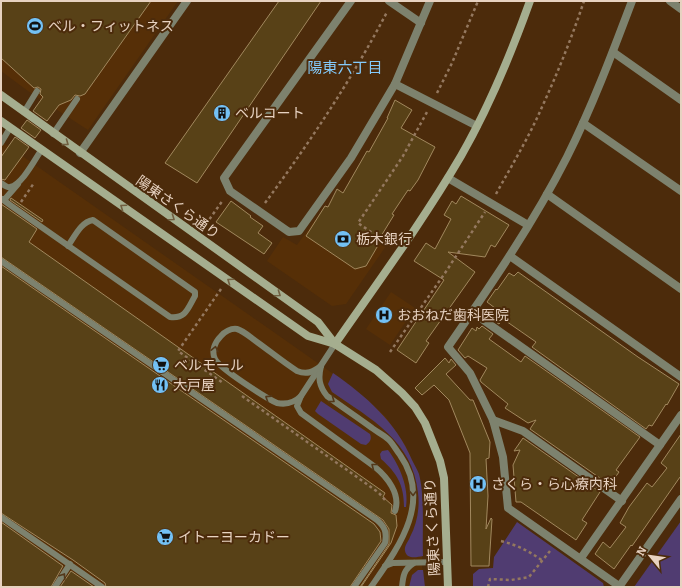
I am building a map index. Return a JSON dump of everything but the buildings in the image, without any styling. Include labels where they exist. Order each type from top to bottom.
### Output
[{"type":"street","points":[[80,153],[187,1]]},
{"type":"street","points":[[351,1],[224,178],[230,192],[289,232],[299,231],[351,158],[395,84],[430,1]]},
{"type":"street","points":[[335,344],[415,230],[448,178],[477,126],[498,81],[530,1]]},
{"type":"street","points":[[632,1],[613,52],[583,123],[547,194],[510,256],[448,347],[470,373],[493,420],[503,457],[508,508],[581,558],[619,587],[681,499]]},
{"type":"street","points":[[670,1],[681,9]]},
{"type":"street","points":[[390,2],[421,23]]},
{"type":"street","points":[[613,52],[681,100]]},
{"type":"street","points":[[395,84],[477,126]]},
{"type":"street","name":"陽東さくら通り","points":[[1,96],[318,322],[335,344]]},
{"type":"street","name":"陽東さくら通り","points":[[1,121],[308,336],[335,344],[376,370],[402,393],[415,407],[425,423],[440,461],[444,478],[448,587]]},
{"type":"street","points":[[583,123],[681,191]]},
{"type":"street","points":[[448,178],[528,225]]},
{"type":"street","points":[[547,194],[681,289]]},
{"type":"street","points":[[510,256],[681,377]]},
{"type":"street","points":[[472,312],[660,445]]},
{"type":"street","points":[[581,558],[681,415]]},
{"type":"street","points":[[493,420],[523,431],[622,501]]},
{"type":"lane","points":[[24,112],[37,91]]},
{"type":"lane","points":[[53,134],[77,99]]},
{"type":"lane","points":[[1,142],[10,128]]},
{"type":"lane","points":[[1,184],[10,187],[18,183],[42,150]]},
{"type":"lane","points":[[24,176],[3,198],[8,201],[10,205],[68,246],[170,317],[178,318],[182,316],[195,296],[195,292],[93,220],[82,225],[68,246]]},
{"type":"lane","points":[[1,261],[377,520],[384,527],[387,534],[385,543],[354,587]]},
{"type":"lane","points":[[301,396],[292,403],[277,403],[237,377],[219,364],[216,360],[213,350],[218,338],[227,331],[237,329],[248,335],[297,371],[302,373],[311,373],[321,366]]},
{"type":"lane","points":[[335,344],[301,396],[297,406],[301,413],[386,476],[394,490],[397,506],[395,511]]},
{"type":"lane","points":[[321,366],[318,381],[321,389],[327,396],[389,440],[406,464],[413,481],[413,502],[411,515],[398,546],[371,587]]},
{"type":"lane","points":[[1,517],[102,587]]},
{"type":"lane","points":[[386,566],[393,563],[447,562]]},
{"type":"lane","points":[[402,587],[406,570],[416,563]]},
{"type":"lane","points":[[55,587],[70,564]]},
{"type":"path","points":[[391,246],[358,223],[402,156],[432,102],[452,63],[478,1]]},
{"type":"path","points":[[390,352],[491,203],[542,107],[563,59],[584,1]]},
{"type":"path","points":[[259,212],[287,174],[336,101],[378,28],[390,2]]},
{"type":"path","points":[[206,224],[230,192]]},
{"type":"path","points":[[221,289],[178,351],[229,387]]},
{"type":"path","points":[[236,392],[379,493],[387,502]]},
{"type":"path","points":[[501,541],[521,547],[543,561]]},
{"type":"path","points":[[488,587],[490,579],[511,580],[529,577],[551,550]]},
{"type":"shaded area","points":[[1,1],[178,1],[88,130],[28,91],[1,71]]},
{"type":"shaded area","name":"ベルモール","points":[[1,141],[342,380],[369,401],[386,417],[406,446],[418,473],[422,497],[422,565],[424,587],[1,587]]},
{"type":"shaded area","points":[[325,206],[386,246],[346,304],[332,306],[267,261],[283,237],[297,245]]},
{"type":"shaded area","name":"おおねだ歯科医院","points":[[391,292],[415,308],[390,345],[366,329]]},
{"type":"shaded area","points":[[333,373],[357,391],[389,422],[405,446],[419,474],[422,493],[423,556],[410,557],[405,551],[416,521],[419,504],[414,475],[408,459],[399,445],[388,433],[332,392],[328,384]]},
{"type":"shaded area","points":[[321,401],[370,434],[371,439],[369,443],[366,445],[361,444],[318,414],[315,411]]},
{"type":"shaded area","points":[[388,450],[403,477],[407,500],[406,507],[404,507],[403,492],[398,480],[391,469],[381,459],[380,454],[382,451]]},
{"type":"shaded area","points":[[681,521],[681,587],[634,587]]},
{"type":"shaded area","points":[[517,522],[603,583],[604,587],[473,587],[473,574],[479,569],[493,568],[494,557]]},
{"type":"shaded area","points":[[418,570],[423,570],[425,587],[409,587],[412,575]]},
{"type":"place","name":"ベル・フィットネス","points":[[35,26]]},
{"type":"place","name":"ベルコート","points":[[222,113]]},
{"type":"place","name":"栃木銀行","points":[[343,239]]},
{"type":"place","name":"おおねだ歯科医院","points":[[384,315]]},
{"type":"place","name":"ベルモール","points":[[161,365]]},
{"type":"place","name":"大戸屋","points":[[160,385]]},
{"type":"place","name":"さくら・ら心療内科","points":[[478,484]]},
{"type":"place","name":"イトーヨーカドー","points":[[165,537]]},
{"type":"district","name":"陽東六丁目","points":[[345,68]]}]
